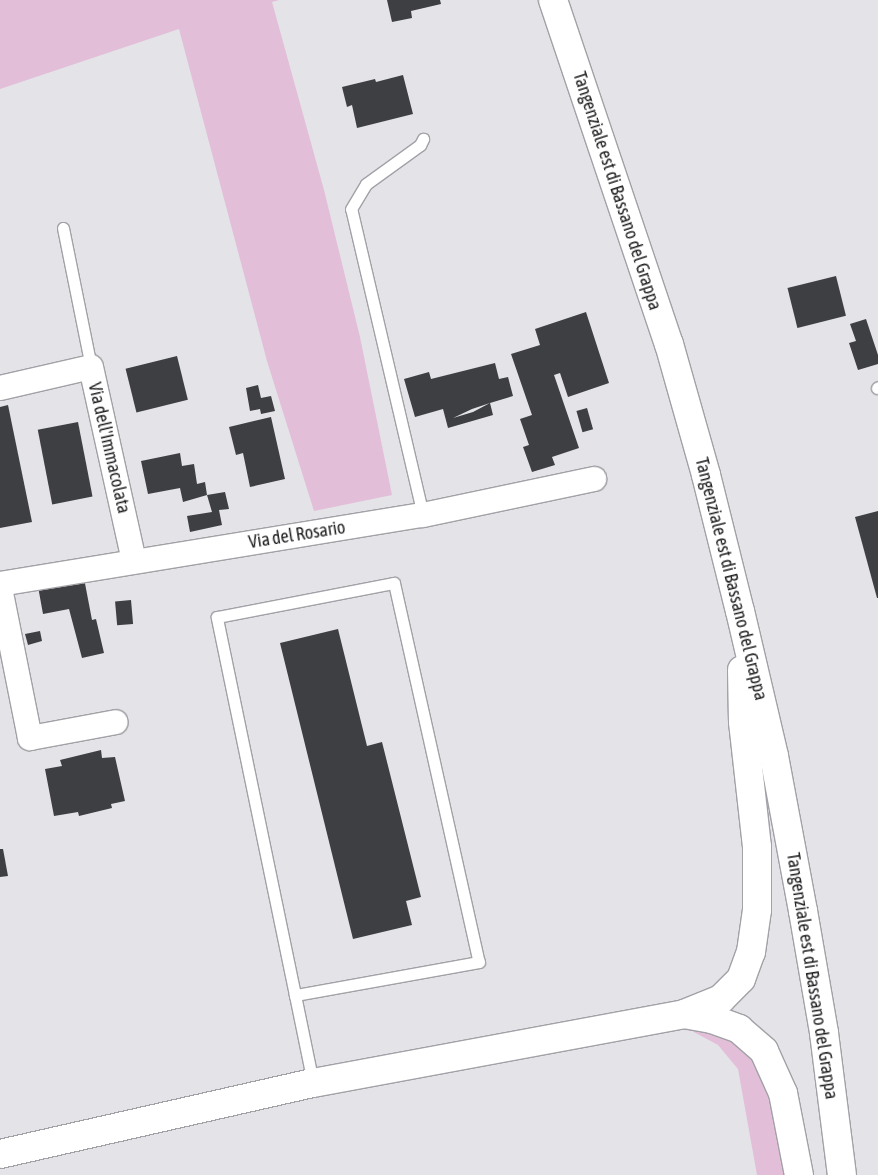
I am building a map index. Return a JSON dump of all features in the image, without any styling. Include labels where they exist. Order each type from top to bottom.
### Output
[{"type":"highway","name":"Tangenziale est di Bassano del Grappa","points":[[554,0],[668,344],[706,475],[740,611],[774,756],[803,910],[824,1033],[842,1175]]},
{"type":"highway","points":[[0,1154],[313,1083],[684,1014],[721,999],[741,979],[751,952],[756,918],[757,847],[743,722],[740,611]]},
{"type":"highway","points":[[684,1014],[712,1019],[739,1029],[764,1051],[782,1093],[800,1175]]},
{"type":"street","name":"Via dell'Immacolata","points":[[0,388],[91,367],[134,561]]},
{"type":"street","name":"Via del Rosario","points":[[0,584],[423,515],[594,480]]},
{"type":"street","points":[[0,588],[30,738],[116,722]]},
{"type":"lane","points":[[423,139],[420,145],[366,184],[351,209],[423,515]]},
{"type":"lane","points":[[63,228],[91,367]]},
{"type":"lane","points":[[294,995],[479,962],[394,583],[217,617],[294,995],[313,1083]]},
{"type":"shaded area","points":[[0,0],[279,0],[272,2],[324,190],[360,337],[392,495],[314,511],[267,361],[179,29],[0,89]]},
{"type":"shaded area","points":[[700,1018],[740,1039],[761,1073],[783,1148],[788,1175],[757,1175],[738,1069],[718,1045],[692,1031],[647,1025]]},
{"type":"building","points":[[387,0],[440,0],[441,4],[411,11],[412,18],[392,22]]},
{"type":"building","points":[[403,75],[413,114],[357,128],[352,105],[347,107],[342,87],[375,79],[376,82]]},
{"type":"building","points":[[836,276],[846,316],[797,328],[787,288]]},
{"type":"building","points":[[586,312],[609,383],[568,397],[560,373],[554,375],[579,448],[552,457],[555,465],[532,472],[523,447],[529,445],[520,419],[532,415],[511,354],[540,345],[535,329]]},
{"type":"building","points":[[866,319],[878,355],[878,364],[858,370],[849,343],[856,341],[850,324]]},
{"type":"building","points":[[177,356],[188,400],[136,412],[126,369]]},
{"type":"building","points":[[495,363],[499,379],[508,377],[513,396],[490,403],[493,415],[448,428],[443,409],[415,417],[404,379],[429,372],[431,379]],"holes":[[[490,403],[473,412],[453,418],[472,409]]]},
{"type":"building","points":[[258,385],[261,398],[271,396],[275,411],[261,414],[260,409],[250,411],[246,388]]},
{"type":"building","points":[[8,405],[32,522],[0,528],[0,407]]},
{"type":"building","points":[[587,408],[593,429],[582,432],[576,411]]},
{"type":"building","points":[[271,417],[285,479],[250,487],[243,453],[236,455],[229,427]]},
{"type":"building","points":[[78,422],[93,497],[52,504],[38,430]]},
{"type":"building","points":[[180,453],[182,466],[194,464],[197,484],[205,482],[207,495],[183,502],[180,488],[148,494],[141,461]]},
{"type":"building","points":[[225,492],[229,509],[219,510],[222,525],[190,532],[187,516],[212,512],[207,495]]},
{"type":"building","points":[[878,511],[878,598],[877,598],[855,517]]},
{"type":"building","points":[[83,573],[92,620],[96,619],[104,653],[82,658],[69,609],[43,614],[37,581]]},
{"type":"building","points":[[131,600],[133,624],[117,625],[115,601]]},
{"type":"building","points":[[338,629],[367,746],[382,742],[421,897],[406,901],[412,925],[353,939],[280,643]]},
{"type":"building","points":[[40,631],[42,641],[28,645],[25,634]]},
{"type":"building","points":[[101,750],[102,758],[115,757],[125,801],[111,804],[112,808],[79,816],[78,812],[54,816],[45,769],[62,766],[60,760]]},
{"type":"building","points":[[0,849],[3,849],[8,876],[0,877]]}]
